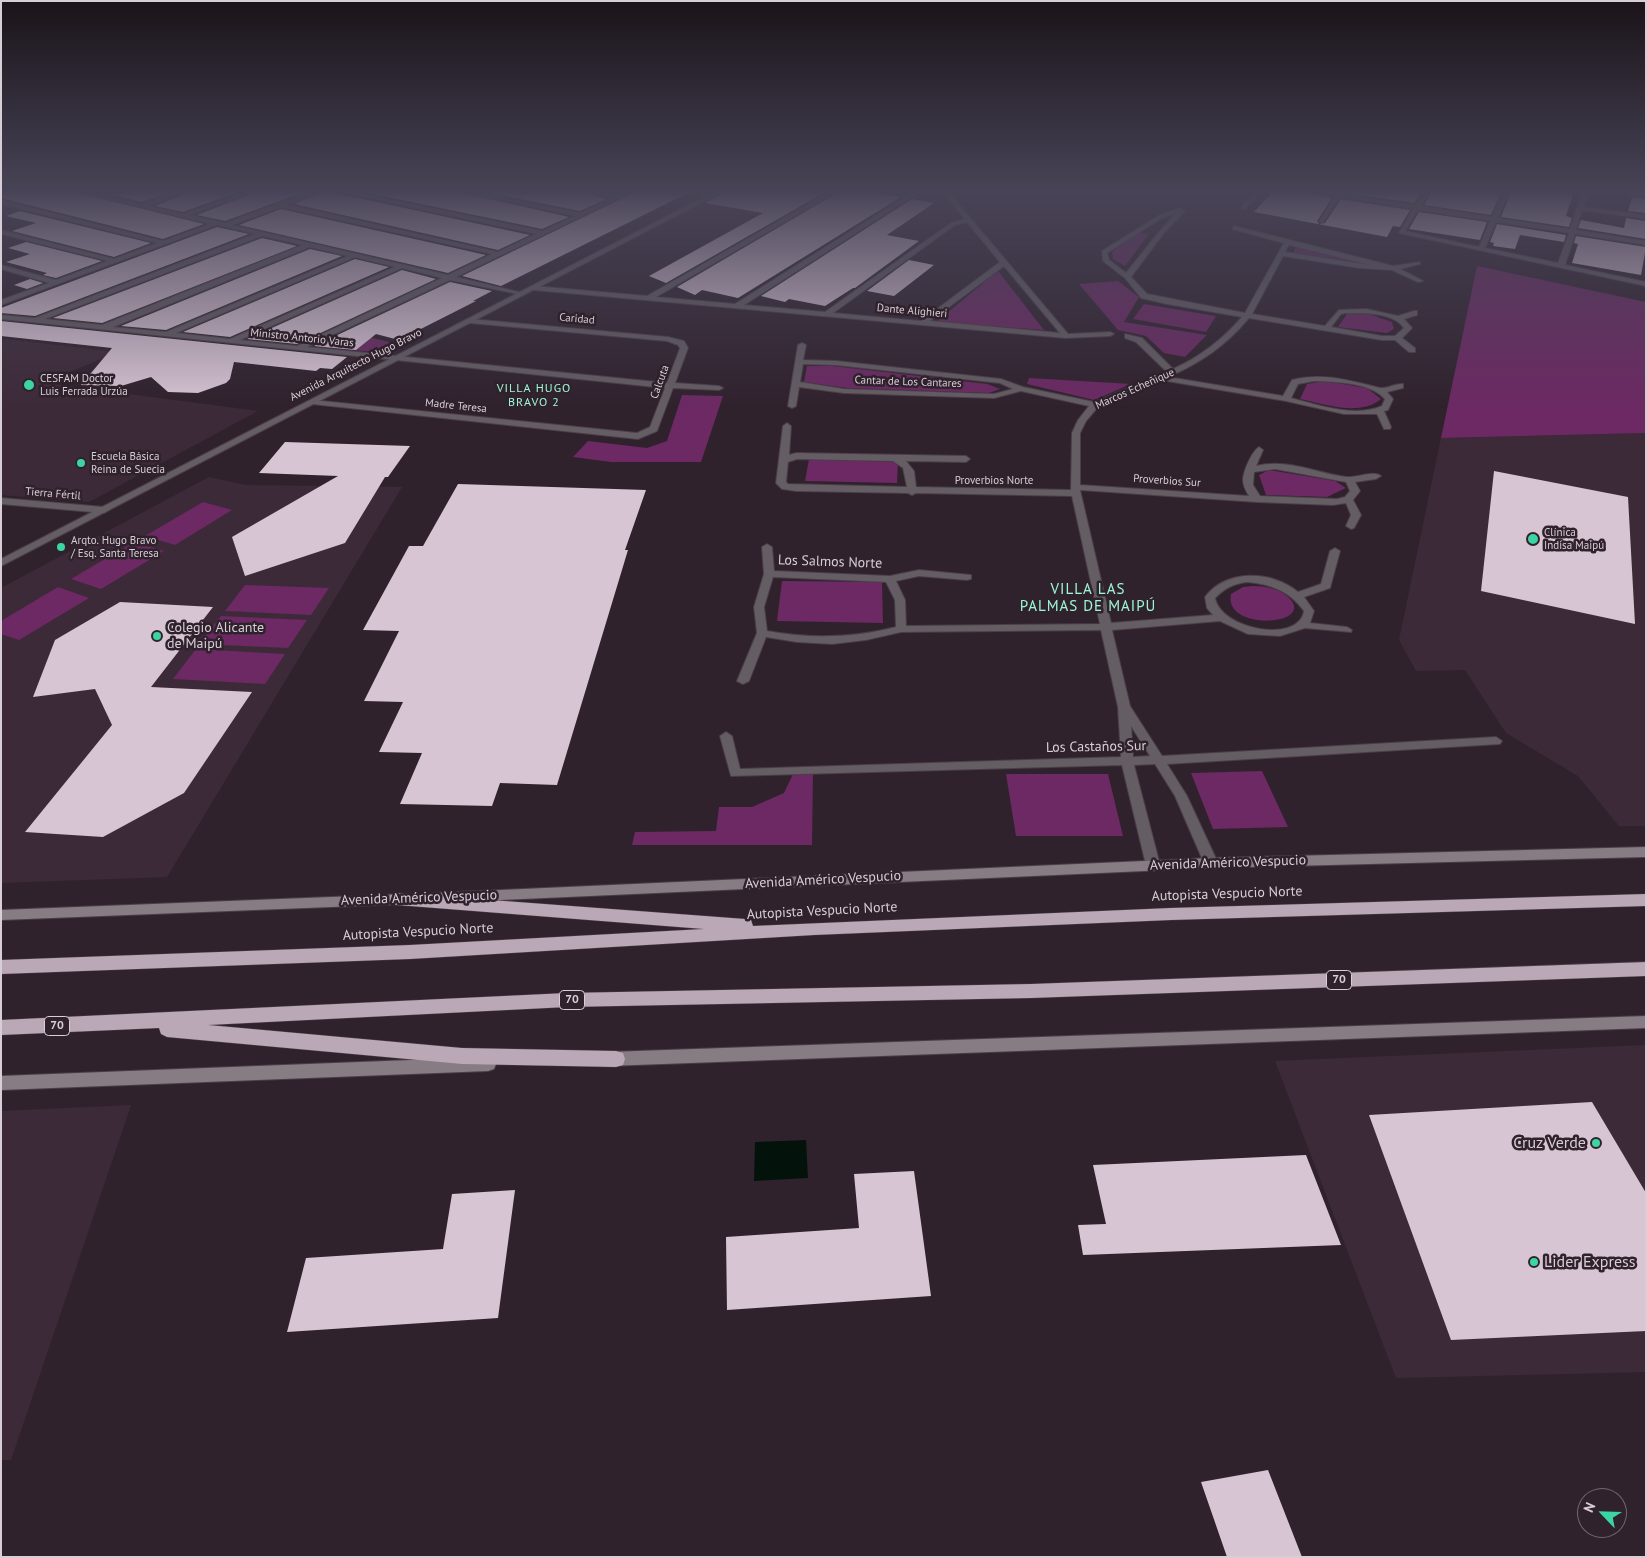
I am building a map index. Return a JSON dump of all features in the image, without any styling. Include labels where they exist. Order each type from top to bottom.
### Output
[{"type":"highway","points":[[397,899],[814,929]]},
{"type":"highway","name":"Autopista Vespucio Norte","points":[[1,967],[410,952],[814,929],[1181,914],[1646,900]]},
{"type":"highway","name":"70","points":[[1,1028],[113,1024],[567,1000],[1032,991],[1646,969]]},
{"type":"highway","points":[[113,1024],[462,1056],[616,1059]]},
{"type":"main road","name":"Avenida Américo Vespucio","points":[[1,915],[1153,865],[1646,852]]},
{"type":"main road","points":[[1,1083],[1646,1022]]},
{"type":"street","points":[[1,304],[113,263]]},
{"type":"street","points":[[35,321],[186,263]]},
{"type":"street","points":[[103,328],[265,263]]},
{"type":"street","points":[[166,335],[337,263]]},
{"type":"street","points":[[388,263],[521,294]]},
{"type":"street","points":[[298,349],[480,263]]},
{"type":"street","name":"Avenida Arquitecto Hugo Bravo","points":[[1,563],[583,263]]},
{"type":"street","points":[[649,298],[710,263]]},
{"type":"street","points":[[737,306],[805,263]]},
{"type":"street","points":[[827,314],[899,263]]},
{"type":"street","points":[[923,323],[1003,263]]},
{"type":"street","points":[[1005,263],[1066,336]]},
{"type":"street","points":[[1108,263],[1127,277],[1138,290],[1150,298],[1398,338],[1412,350]]},
{"type":"street","points":[[1127,277],[1138,263]]},
{"type":"street","name":"Marcos Echeñique","points":[[1153,865],[1127,760],[1124,707],[1076,490],[1076,433],[1082,420],[1095,405],[1162,378],[1217,347],[1240,326],[1248,315],[1277,263]]},
{"type":"street","points":[[1339,263],[1393,268],[1418,263]]},
{"type":"street","points":[[1371,263],[1393,268],[1420,281]]},
{"type":"street","points":[[1546,263],[1646,284]]},
{"type":"street","points":[[230,341],[402,266]]},
{"type":"street","points":[[1,267],[58,283]]},
{"type":"street","name":"Dante Alighieri","points":[[534,288],[1066,336],[1110,334]]},
{"type":"street","points":[[1327,328],[1339,312],[1359,310],[1398,318],[1405,322],[1408,328],[1398,338]]},
{"type":"street","points":[[1398,318],[1414,313]]},
{"type":"street","name":"Ministro Antorio Varas","points":[[1,318],[670,386],[719,388]]},
{"type":"street","name":"Caridad","points":[[470,321],[668,339],[681,343]]},
{"type":"street","points":[[1128,336],[1139,340],[1172,373]]},
{"type":"street","name":"Calcuta","points":[[654,429],[684,348],[681,343]]},
{"type":"street","points":[[792,406],[802,345]]},
{"type":"street","name":"Cantar de Los Cantares","points":[[799,362],[836,363],[1001,381],[1021,389],[1095,405]]},
{"type":"street","points":[[1162,378],[1286,399],[1354,413],[1380,412],[1389,403],[1389,399],[1382,391],[1372,387],[1312,378],[1295,382],[1286,399]]},
{"type":"street","name":"Cantar de Los Cantares","points":[[795,384],[844,391],[994,396],[1021,389]]},
{"type":"street","points":[[1382,391],[1400,386]]},
{"type":"street","name":"Madre Teresa","points":[[312,402],[630,436],[644,435],[654,429]]},
{"type":"street","points":[[1380,412],[1386,427]]},
{"type":"street","name":"Proverbios Norte","points":[[786,426],[781,483],[785,487],[912,492],[1076,490]]},
{"type":"street","points":[[1257,499],[1251,494],[1247,478],[1259,450]]},
{"type":"street","name":"Proverbios Norte","points":[[784,460],[805,454],[966,459]]},
{"type":"street","points":[[894,458],[908,466],[912,492]]},
{"type":"street","points":[[1250,470],[1268,466],[1310,471],[1349,480],[1376,476]]},
{"type":"street","points":[[1349,480],[1355,491],[1349,500],[1356,515],[1351,526]]},
{"type":"street","name":"Proverbios Sur","points":[[1076,490],[1333,502],[1349,500]]},
{"type":"street","name":"Tierra Fértil","points":[[1,501],[104,510]]},
{"type":"street","name":"Los Salmos Norte","points":[[743,681],[762,633],[759,606],[769,574],[767,547]]},
{"type":"street","points":[[1298,595],[1326,586],[1335,551]]},
{"type":"street","name":"Los Salmos Norte","points":[[769,574],[890,579],[919,573],[967,577]]},
{"type":"street","name":"Los Salmos Norte","points":[[890,579],[900,600],[901,629]]},
{"type":"street","points":[[1246,580],[1265,581],[1283,587],[1298,595],[1309,611],[1308,618],[1303,625],[1294,630],[1264,634],[1248,631],[1222,618],[1212,608],[1210,597],[1216,588],[1228,582],[1246,580]]},
{"type":"street","points":[[762,633],[791,640],[824,642],[871,638],[901,629],[1107,626],[1222,618]]},
{"type":"street","points":[[1303,625],[1347,630]]},
{"type":"street","name":"Marcos Echeñique","points":[[1124,707],[1181,796],[1211,863]]},
{"type":"street","name":"Los Castaños Sur","points":[[726,736],[734,773],[1158,760],[1496,741]]},
{"type":"shaded area","points":[[1477,266],[1646,302],[1646,433],[1441,438]]},
{"type":"shaded area","points":[[998,271],[1044,330],[936,322]]},
{"type":"shaded area","points":[[1118,281],[1139,297],[1124,322],[1207,335],[1185,357],[1164,353],[1146,336],[1118,330],[1079,284]]},
{"type":"shaded area","points":[[1144,304],[1216,316],[1206,332],[1133,319]]},
{"type":"shaded area","points":[[1363,312],[1392,322],[1394,329],[1387,333],[1338,327],[1347,314]]},
{"type":"shaded area","points":[[346,332],[394,343],[376,352],[317,347]]},
{"type":"shaded area","name":"Escuela Básica Reina de Suecia","points":[[4,339],[117,352],[44,383],[258,411],[89,502],[1,495],[1,341]]},
{"type":"shaded area","points":[[807,366],[833,366],[987,384],[1000,389],[989,393],[847,388],[804,382]]},
{"type":"shaded area","points":[[1029,378],[1131,384],[1094,400],[1027,384]]},
{"type":"shaded area","points":[[1325,381],[1367,388],[1381,399],[1363,407],[1342,408],[1300,399],[1307,384]]},
{"type":"shaded area","points":[[682,395],[723,396],[701,462],[611,462],[573,457],[588,441],[647,448],[667,441]]},
{"type":"shaded area","name":"Clínica Indisa Maipú","points":[[1646,433],[1646,826],[1619,826],[1578,776],[1506,733],[1465,670],[1416,671],[1399,640],[1441,438]]},
{"type":"shaded area","points":[[809,459],[898,462],[897,483],[805,481]]},
{"type":"shaded area","points":[[1269,470],[1335,481],[1346,488],[1327,497],[1266,495],[1259,475]]},
{"type":"shaded area","name":"Colegio Alicante de Maipú","points":[[209,477],[246,485],[402,487],[167,877],[1,883],[1,588]]},
{"type":"shaded area","points":[[203,502],[232,510],[175,545],[145,536]]},
{"type":"shaded area","points":[[134,542],[164,551],[101,589],[71,579]]},
{"type":"shaded area","points":[[782,581],[882,582],[883,623],[777,621]]},
{"type":"shaded area","points":[[245,585],[329,588],[311,615],[225,611]]},
{"type":"shaded area","points":[[58,587],[89,598],[19,640],[1,634],[1,621]]},
{"type":"shaded area","points":[[1243,587],[1269,588],[1283,593],[1291,600],[1294,609],[1289,615],[1266,621],[1252,619],[1240,614],[1232,606],[1231,594]]},
{"type":"shaded area","points":[[221,616],[307,620],[288,648],[199,644]]},
{"type":"shaded area","points":[[196,649],[285,654],[265,684],[173,679]]},
{"type":"shaded area","points":[[1262,771],[1288,827],[1213,829],[1191,773]]},
{"type":"shaded area","points":[[793,774],[813,774],[812,845],[632,845],[635,832],[716,831],[719,807],[752,807],[784,793]]},
{"type":"shaded area","points":[[1006,774],[1108,774],[1123,836],[1016,836]]},
{"type":"shaded area","points":[[1646,1045],[1646,1372],[1396,1378],[1275,1061]]},
{"type":"shaded area","points":[[131,1105],[11,1460],[1,1460],[1,1111]]},
{"type":"shaded area","points":[[806,1140],[808,1178],[754,1181],[755,1142]]},
{"type":"building","points":[[9,263],[97,263],[56,278],[43,275],[47,273]]},
{"type":"building","points":[[122,263],[174,263],[35,316],[1,313],[1,308]]},
{"type":"building","points":[[197,263],[255,263],[102,323],[53,318]]},
{"type":"building","points":[[276,263],[326,263],[166,330],[121,326]]},
{"type":"building","points":[[346,263],[371,263],[389,267],[230,337],[183,332]]},
{"type":"building","points":[[403,263],[470,263],[448,273]]},
{"type":"building","points":[[489,263],[548,263],[501,286],[462,276]]},
{"type":"building","points":[[673,263],[702,263],[666,283],[649,276]]},
{"type":"building","points":[[718,263],[795,263],[738,298],[702,290],[695,295],[677,287]]},
{"type":"building","points":[[813,263],[889,263],[855,288],[825,306],[789,299],[785,302],[761,296]]},
{"type":"building","points":[[905,263],[934,265],[894,296],[867,291]]},
{"type":"building","points":[[1572,263],[1643,263],[1641,275]]},
{"type":"building","points":[[402,270],[436,279],[297,344],[247,339]]},
{"type":"building","points":[[30,279],[43,283],[27,289],[14,285]]},
{"type":"building","points":[[450,282],[492,291],[407,336],[404,335],[395,339],[376,334],[356,350],[314,346]]},
{"type":"building","points":[[1,321],[347,357],[332,369],[320,368],[316,371],[234,362],[230,379],[226,383],[198,393],[168,392],[151,377],[121,386],[81,385],[112,348],[1,336]]},
{"type":"building","points":[[285,442],[410,446],[388,477],[385,477],[345,543],[245,576],[232,537],[338,476],[259,473]]},
{"type":"building","points":[[1494,471],[1628,497],[1635,624],[1481,591]]},
{"type":"building","points":[[458,484],[646,490],[625,550],[628,550],[557,785],[500,783],[492,806],[400,804],[422,753],[379,752],[403,702],[364,701],[399,631],[363,630],[409,546],[423,546]]},
{"type":"building","points":[[120,602],[213,607],[151,687],[252,692],[184,793],[103,837],[25,832],[112,725],[95,689],[33,697],[55,640]]},
{"type":"building","name":"Lider Express","points":[[1592,1102],[1646,1193],[1646,1331],[1451,1340],[1369,1115]]},
{"type":"building","points":[[1306,1155],[1341,1245],[1083,1255],[1078,1225],[1106,1224],[1093,1165]]},
{"type":"building","points":[[914,1171],[931,1296],[727,1310],[726,1237],[859,1228],[854,1174]]},
{"type":"building","points":[[515,1190],[498,1318],[287,1332],[306,1258],[443,1249],[452,1194]]},
{"type":"building","points":[[1268,1470],[1302,1557],[1227,1557],[1201,1482]]},
{"type":"place","name":"CESFAM Doctor Luis Ferrada Urzúa","points":[[29,385]]},
{"type":"place","name":"Escuela Básica Reina de Suecia","points":[[81,463]]},
{"type":"place","name":"Clínica Indisa Maipú","points":[[1533,539]]},
{"type":"place","name":"Arqto. Hugo Bravo / Esq. Santa Teresa","points":[[61,547]]},
{"type":"place","name":"Colegio Alicante de Maipú","points":[[157,636]]},
{"type":"place","name":"Cruz Verde","points":[[1596,1143]]},
{"type":"place","name":"Lider Express","points":[[1534,1262]]},
{"type":"district","name":"VILLA HUGO BRAVO 2","points":[[534,396]]},
{"type":"district","name":"VILLA LAS PALMAS DE MAIPÚ","points":[[1088,598]]}]
